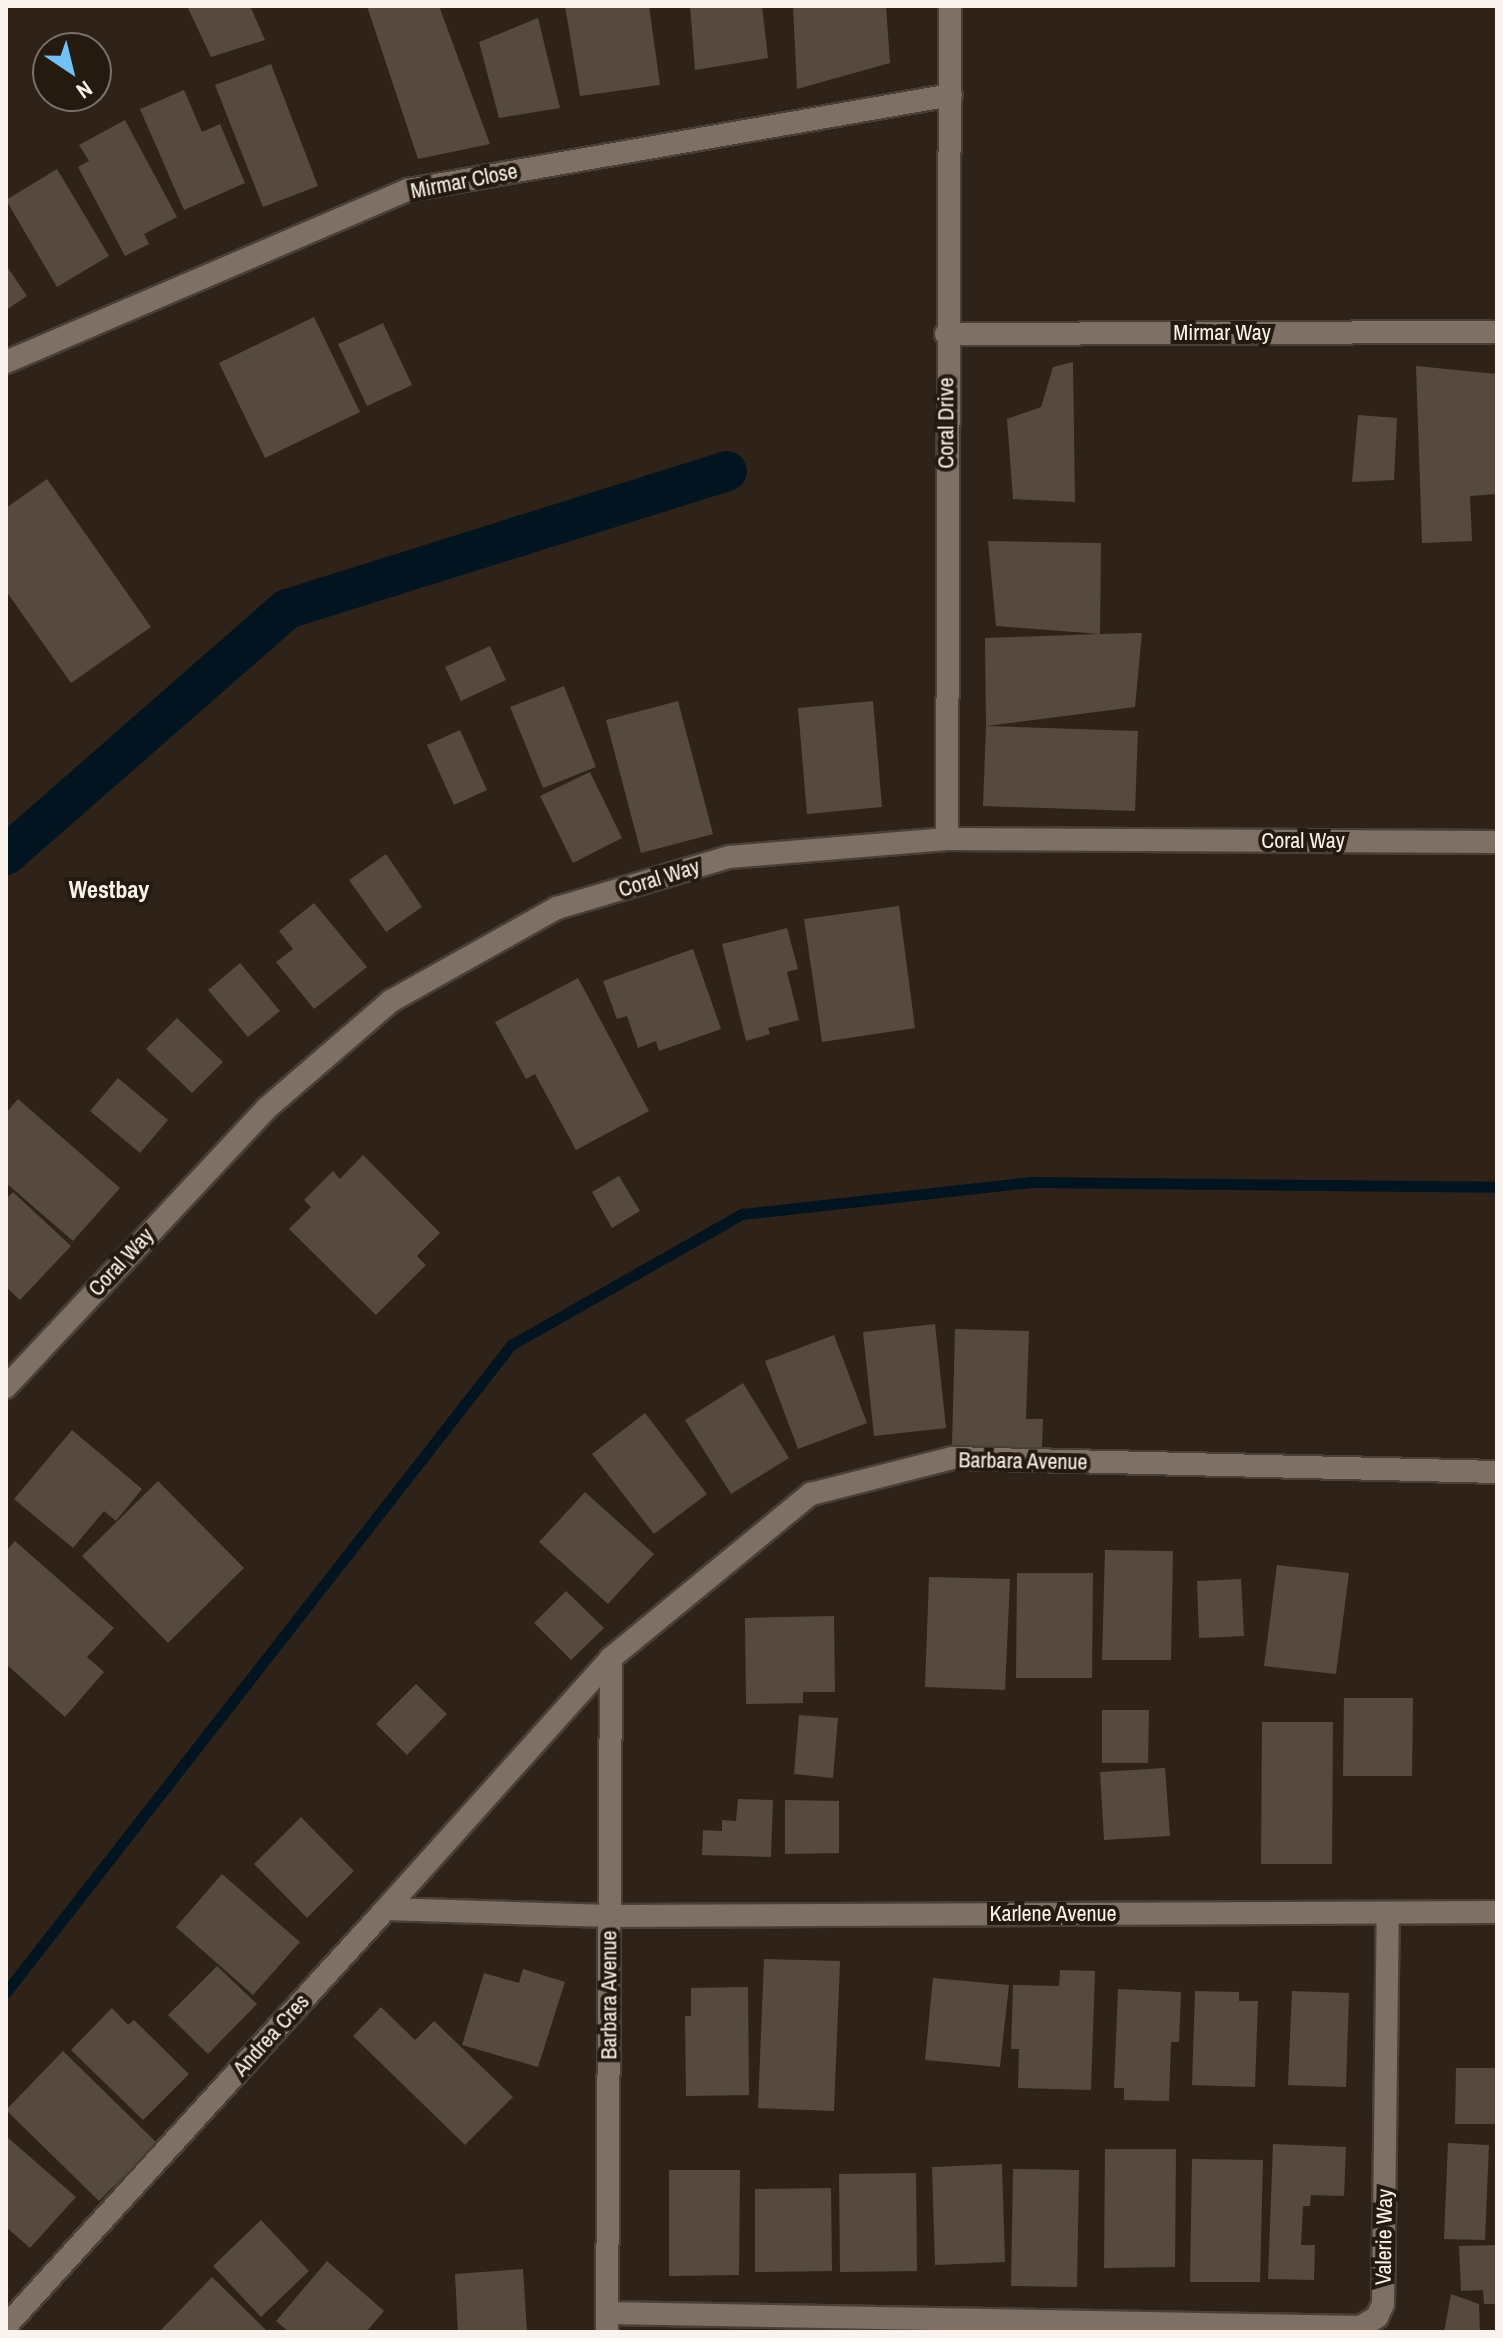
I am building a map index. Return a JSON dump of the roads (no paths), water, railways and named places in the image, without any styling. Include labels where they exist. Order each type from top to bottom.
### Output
[{"type":"street","name":"Coral Drive","points":[[947,839],[946,334],[950,6]]},
{"type":"street","name":"Mirmar Close","points":[[6,362],[408,190],[951,95]]},
{"type":"street","name":"Mirmar Way","points":[[946,334],[1497,332]]},
{"type":"street","name":"Coral Way","points":[[6,1387],[267,1108],[391,1001],[557,908],[729,857],[947,839],[1497,842]]},
{"type":"street","name":"Barbara Avenue","points":[[386,1909],[611,1658],[811,1494],[952,1458],[1497,1472]]},
{"type":"street","name":"Barbara Avenue","points":[[608,2323],[611,1658]]},
{"type":"street","points":[[386,1909],[609,1916]]},
{"type":"street","name":"Andrea Cres","points":[[6,2326],[386,1909]]},
{"type":"street","name":"Karlene Avenue","points":[[609,1916],[1497,1912]]},
{"type":"street","name":"Valerie Way","points":[[608,2323],[1360,2327],[1377,2317],[1383,2304],[1388,1913]]},
{"type":"waterway","points":[[6,855],[287,609],[727,471]]},
{"type":"waterway","points":[[6,1992],[511,1345],[742,1214],[1034,1182],[1497,1187]]},
{"type":"district","name":"Westbay","points":[[109,890]]}]
